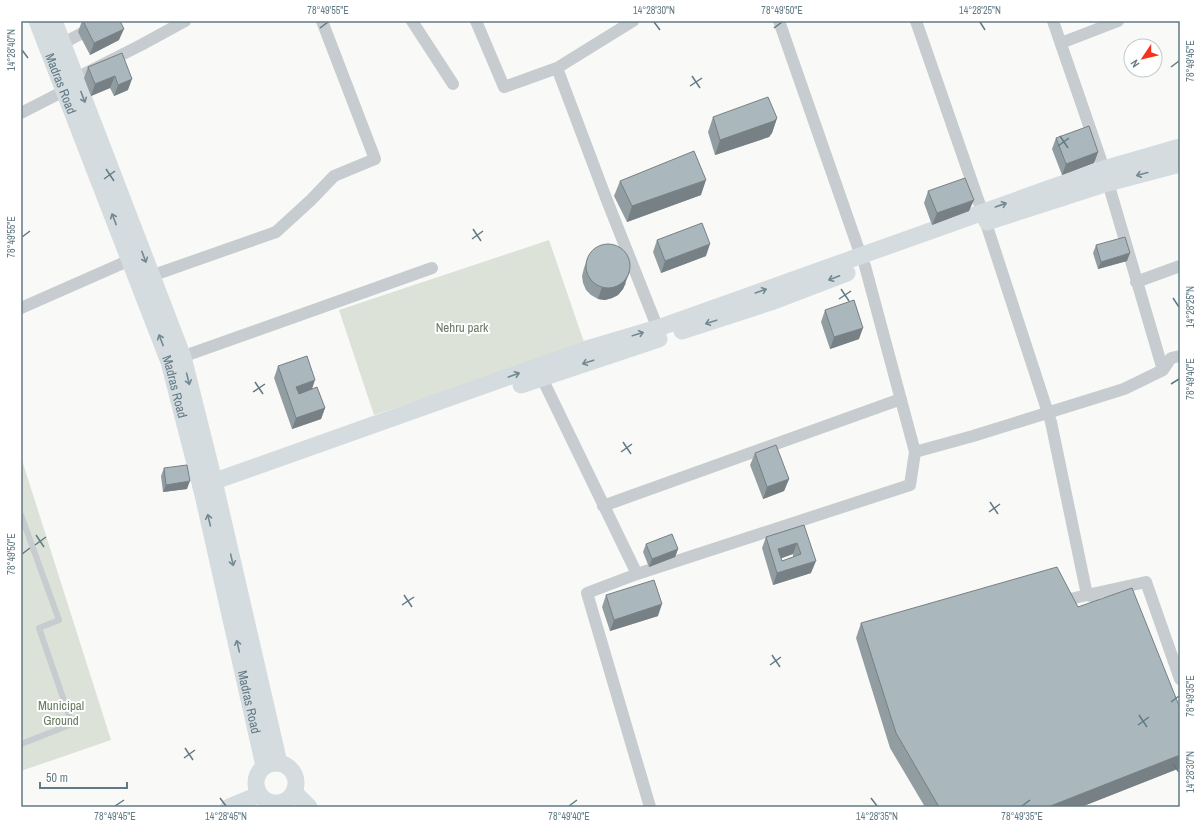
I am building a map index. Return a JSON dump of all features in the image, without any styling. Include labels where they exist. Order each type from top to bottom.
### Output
[{"type":"main road","name":"Madras Road","points":[[37,21],[70,84],[130,260],[176,359],[209,488],[272,765]]},
{"type":"main road","points":[[54,21],[62,44],[70,84],[151,276],[176,359]]},
{"type":"main road","points":[[209,488],[540,372],[587,349],[660,333],[984,217],[1106,176],[1180,147]]},
{"type":"main road","points":[[1106,176],[1180,164]]},
{"type":"main road","points":[[285,802],[296,779],[289,768],[284,764],[272,765],[260,771],[257,777],[257,790],[266,800],[309,807]]},
{"type":"main road","points":[[229,807],[253,796]]},
{"type":"street","points":[[62,44],[104,21]]},
{"type":"street","points":[[21,113],[70,84],[185,21]]},
{"type":"street","points":[[151,276],[276,232],[311,200],[334,176],[375,159],[322,21]]},
{"type":"street","points":[[412,21],[453,84]]},
{"type":"street","points":[[476,21],[504,87],[557,68],[633,21]]},
{"type":"street","points":[[650,807],[588,593],[637,574],[910,486],[915,452],[863,261],[779,21]]},
{"type":"street","points":[[916,21],[984,217],[1050,422],[1087,595]]},
{"type":"street","points":[[1053,21],[1106,176],[1162,370]]},
{"type":"street","points":[[1061,43],[1118,21]]},
{"type":"street","points":[[557,68],[606,198],[660,333]]},
{"type":"street","points":[[21,308],[130,260]]},
{"type":"street","points":[[1136,282],[1180,266]]},
{"type":"street","points":[[176,359],[432,268]]},
{"type":"street","points":[[915,452],[973,436],[1124,389],[1162,370],[1172,358],[1180,356]]},
{"type":"street","points":[[540,372],[603,506],[637,574]]},
{"type":"street","points":[[603,506],[901,399]]},
{"type":"street","points":[[1050,601],[1057,602],[1146,582],[1180,679]]},
{"type":"street","points":[[1087,595],[1109,601]]},
{"type":"lane","points":[[21,515],[59,620],[39,628],[72,724],[21,744]]},
{"type":"green space","name":"Nehru park","points":[[549,240],[585,345],[374,415],[339,310]]},
{"type":"green space","name":"Municipal Ground","points":[[21,457],[111,740],[21,771]]},
{"type":"building","points":[[83,21],[120,21],[124,29],[94,43]]},
{"type":"building","points":[[122,53],[132,79],[118,85],[115,76],[95,84],[88,67]]},
{"type":"building","points":[[768,97],[777,118],[774,121],[720,140],[713,117]]},
{"type":"building","points":[[1089,126],[1098,152],[1066,164],[1056,138]]},
{"type":"building","points":[[694,151],[706,180],[632,206],[620,181]]},
{"type":"building","points":[[965,178],[974,200],[937,213],[928,191]]},
{"type":"building","points":[[702,223],[710,244],[665,261],[657,240]]},
{"type":"building","points":[[1125,237],[1130,253],[1101,262],[1096,245]]},
{"type":"building","points":[[604,244],[612,244],[624,250],[630,262],[630,270],[624,282],[612,288],[604,288],[592,282],[586,270],[586,262],[592,250]]},
{"type":"building","points":[[854,300],[863,328],[834,337],[825,310]]},
{"type":"building","points":[[307,356],[315,380],[296,387],[299,394],[317,387],[325,408],[296,418],[278,366]]},
{"type":"building","points":[[776,445],[789,479],[767,487],[755,453]]},
{"type":"building","points":[[187,465],[190,481],[166,485],[164,468]]},
{"type":"building","points":[[804,525],[816,561],[777,573],[766,537]],"holes":[[[797,543],[801,554],[782,561],[778,549]]]},
{"type":"building","points":[[672,534],[678,549],[652,559],[646,544]]},
{"type":"building","points":[[1057,567],[1078,607],[1132,588],[1180,708],[1180,755],[1048,807],[939,807],[896,733],[861,623]]},
{"type":"building","points":[[654,580],[662,604],[614,620],[606,595]]}]
